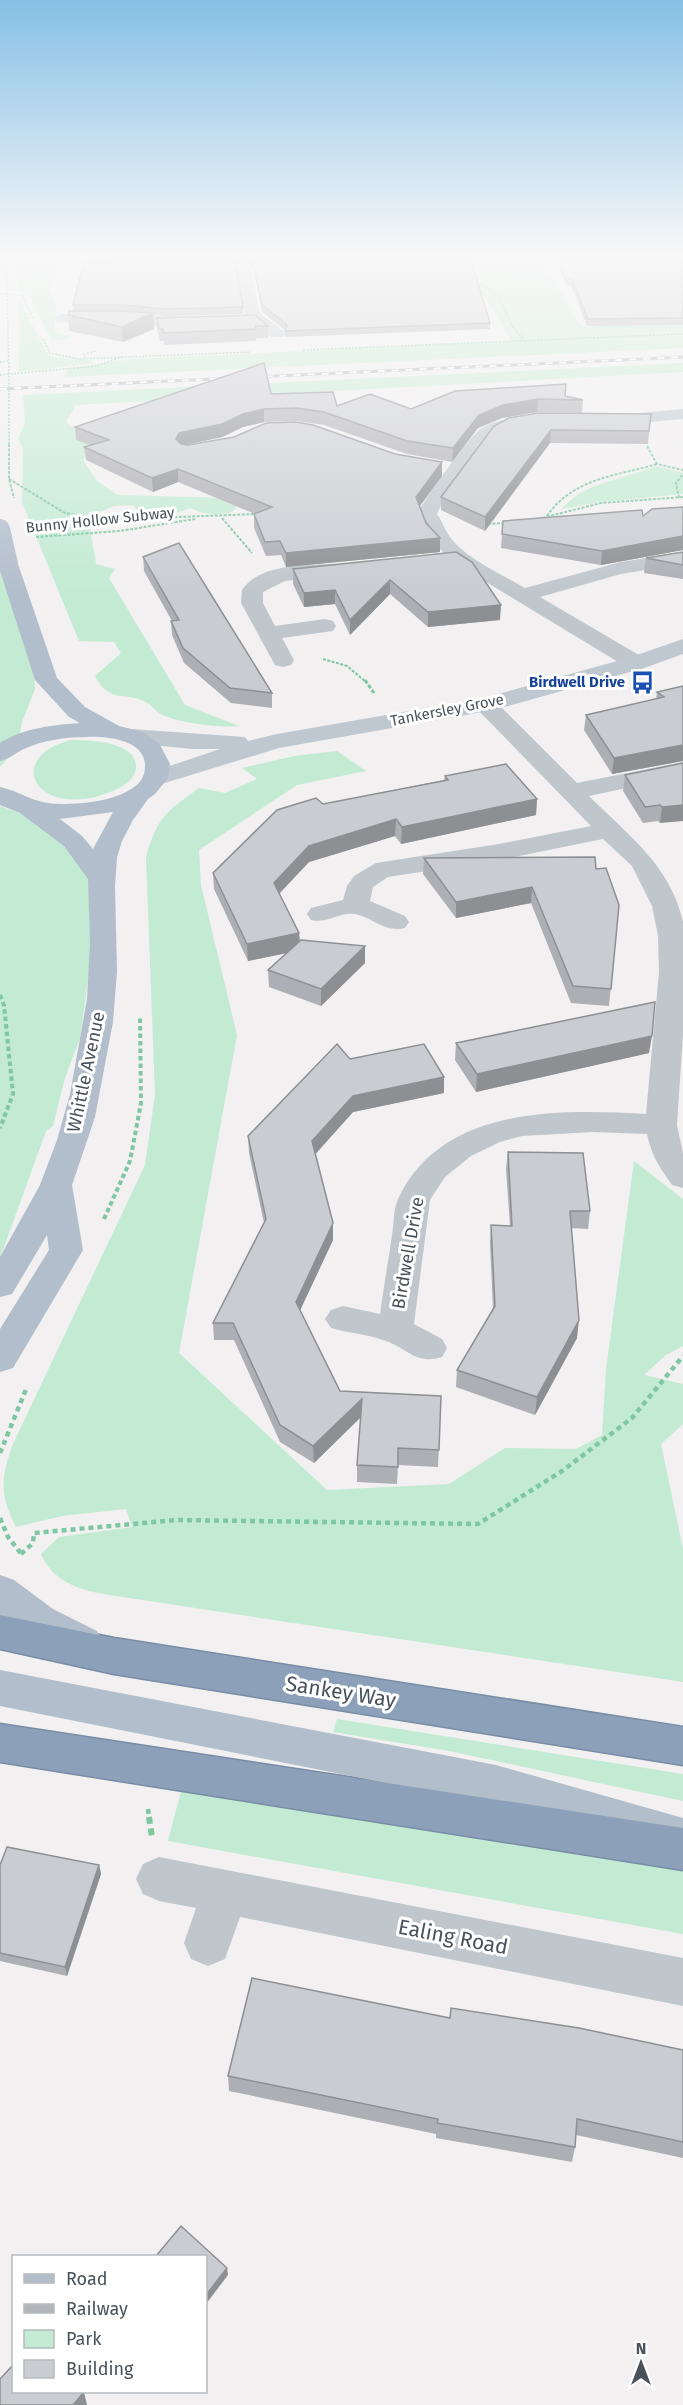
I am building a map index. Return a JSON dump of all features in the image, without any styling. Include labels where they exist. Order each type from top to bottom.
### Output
[{"type":"highway","name":"Sankey Way","points":[[0,1632],[114,1656],[683,1746]]},
{"type":"highway","points":[[0,1743],[683,1849]]},
{"type":"main road","points":[[0,529],[8,564],[46,680],[77,712],[147,745],[156,755],[159,767],[147,787],[121,803],[82,811],[49,811],[27,807]]},
{"type":"main road","points":[[8,748],[39,708],[46,680]]},
{"type":"main road","points":[[8,748],[39,734],[65,729],[92,729],[124,734]]},
{"type":"main road","name":"Whittle Avenue","points":[[0,1285],[33,1230],[56,1184],[70,1147],[84,1098],[101,998],[104,949],[101,878],[106,849],[113,832],[147,787]]},
{"type":"main road","points":[[0,794],[27,807],[73,841],[101,878]]},
{"type":"main road","points":[[0,1359],[66,1250],[56,1184]]},
{"type":"main road","points":[[0,1592],[15,1607],[55,1632],[114,1656]]},
{"type":"main road","points":[[0,1688],[496,1785],[683,1839]]},
{"type":"street","points":[[593,421],[633,420],[683,414]]},
{"type":"street","points":[[549,419],[513,423],[486,434],[433,502],[427,514],[435,525],[438,536],[460,558],[636,663]]},
{"type":"street","points":[[435,467],[457,470]]},
{"type":"street","points":[[431,562],[460,558]]},
{"type":"street","points":[[521,596],[615,568],[650,561],[683,558]]},
{"type":"street","points":[[283,660],[251,597],[252,590],[267,581],[290,574],[362,568]]},
{"type":"street","points":[[268,633],[325,626]]},
{"type":"street","name":"Tankersley Grove","points":[[147,787],[232,753],[277,741],[486,705],[636,663],[683,646]]},
{"type":"street","points":[[486,705],[609,830],[643,861],[666,906],[672,936],[673,972],[661,1125],[667,1154],[683,1177]]},
{"type":"street","name":"Tankersley Grove","points":[[124,734],[218,743],[277,741]]},
{"type":"street","points":[[572,792],[683,769]]},
{"type":"street","points":[[356,905],[356,895],[361,883],[371,874],[385,869],[499,852],[609,830]]},
{"type":"street","points":[[321,914],[356,905],[394,922]]},
{"type":"street","name":"Birdwell Drive","points":[[395,1330],[414,1199],[423,1181],[437,1163],[456,1149],[481,1138],[536,1124],[571,1121],[661,1125]]},
{"type":"street","name":"Birdwell Drive","points":[[343,1319],[395,1330],[429,1348]]},
{"type":"street","name":"Ealing Road","points":[[159,1879],[683,1982]]},
{"type":"street","points":[[208,1943],[224,1893]]},
{"type":"path","points":[[9,369],[9,479],[16,507]]},
{"type":"path","points":[[0,375],[62,369]]},
{"type":"path","points":[[633,420],[657,464]]},
{"type":"path","points":[[537,519],[547,517],[601,503],[681,497],[676,483],[683,472],[657,464],[583,485],[559,499],[547,517]]},
{"type":"path","points":[[9,479],[65,513],[84,518],[123,521],[256,514]]},
{"type":"path","points":[[221,517],[256,557],[267,581]]},
{"type":"path","name":"Bunny Hollow Subway","points":[[32,538],[120,531],[202,518]]},
{"type":"path","points":[[480,524],[508,523]]},
{"type":"path","points":[[283,660],[325,659],[347,665],[360,673],[379,701]]},
{"type":"path","points":[[0,995],[4,1005],[13,1094],[0,1128]]},
{"type":"path","points":[[21,1554],[33,1544],[34,1533],[176,1520],[478,1524],[562,1471],[632,1418],[683,1356]]},
{"type":"path","points":[[0,1518],[8,1537],[27,1560]]},
{"type":"path","points":[[0,1540],[8,1537]]},
{"type":"green space","points":[[19,369],[42,369],[19,372]]},
{"type":"green space","points":[[68,369],[230,369],[64,377]]},
{"type":"green space","points":[[554,369],[683,369],[683,372],[76,405],[66,422],[83,435],[91,450],[83,460],[97,481],[117,495],[232,498],[237,506],[231,513],[225,514],[205,513],[190,508],[171,514],[158,514],[139,513],[133,505],[114,506],[93,515],[90,528],[96,564],[115,569],[109,578],[185,705],[239,726],[177,720],[161,714],[148,703],[112,694],[100,685],[95,676],[121,653],[114,642],[79,641],[22,502],[23,449],[18,439],[25,423],[23,395]]},
{"type":"green space","points":[[656,466],[683,473],[683,494],[600,502],[562,509],[582,492]]},
{"type":"green space","points":[[0,558],[34,675],[35,689],[22,722],[17,748],[0,767]]},
{"type":"green space","points":[[70,740],[99,742],[120,747],[134,758],[136,767],[134,775],[115,790],[89,798],[66,799],[49,794],[38,785],[34,773],[37,761],[49,749]]},
{"type":"green space","points":[[337,751],[366,771],[297,785],[199,850],[201,885],[237,1035],[179,1353],[327,1490],[449,1484],[505,1448],[576,1449],[602,1435],[606,1369],[634,1161],[683,1199],[683,1346],[666,1355],[644,1375],[683,1384],[683,1424],[661,1444],[683,1549],[683,1682],[94,1592],[69,1583],[58,1576],[48,1567],[41,1554],[59,1537],[132,1527],[126,1509],[62,1516],[16,1527],[7,1506],[4,1477],[13,1444],[145,1165],[155,1095],[146,857],[155,832],[170,810],[199,788],[225,793],[257,779],[242,768],[294,756]]},
{"type":"green space","points":[[0,806],[22,814],[103,874],[80,1038],[65,1078],[53,1126],[46,1131],[0,1258]]},
{"type":"green space","points":[[337,1719],[683,1774],[683,1801],[449,1751],[333,1732]]},
{"type":"green space","points":[[181,1791],[683,1866],[683,1934],[168,1841]]},
{"type":"building","points":[[246,369],[265,369],[271,394],[333,392],[337,406],[370,394],[411,409],[455,391],[566,384],[565,396],[583,400],[538,399],[503,405],[479,415],[453,448],[407,441],[324,412],[296,408],[264,409],[243,414],[222,424],[179,433],[176,439],[181,444],[188,445],[234,437],[266,423],[296,422],[313,425],[395,454],[442,462],[416,497],[426,523],[440,538],[286,553],[280,541],[265,542],[254,514],[272,507],[178,469],[152,478],[84,447],[109,440],[75,427]]},
{"type":"building","points":[[538,413],[651,414],[649,431],[551,430],[485,517],[441,497],[494,426],[509,418]]},
{"type":"building","points":[[683,507],[683,536],[602,551],[502,534],[503,521],[642,510],[643,516],[652,509]]},
{"type":"building","points":[[179,543],[272,693],[230,688],[183,648],[171,621],[179,620],[143,557]]},
{"type":"building","points":[[456,552],[472,562],[501,605],[428,612],[390,580],[350,620],[335,590],[304,593],[293,569]]},
{"type":"building","points":[[683,552],[683,565],[646,558]]},
{"type":"building","points":[[683,686],[683,745],[614,758],[586,715],[664,697],[657,692]]},
{"type":"building","points":[[683,763],[683,805],[645,807],[625,775]]},
{"type":"building","points":[[506,764],[537,799],[402,827],[396,819],[309,846],[274,883],[299,933],[247,944],[213,873],[277,810],[316,798],[323,804],[448,780],[445,776]]},
{"type":"building","points":[[595,857],[596,869],[606,868],[619,905],[611,989],[573,986],[532,887],[456,902],[424,858]]},
{"type":"building","points":[[301,940],[365,946],[321,989],[268,970]]},
{"type":"building","points":[[655,1002],[652,1036],[477,1074],[456,1043]]},
{"type":"building","points":[[337,1044],[350,1059],[424,1044],[444,1077],[353,1096],[312,1141],[333,1223],[296,1302],[340,1391],[441,1396],[439,1450],[398,1448],[398,1467],[357,1465],[362,1399],[313,1446],[280,1425],[233,1323],[213,1323],[266,1219],[248,1136]]},
{"type":"building","points":[[508,1152],[583,1153],[590,1211],[570,1211],[579,1320],[537,1397],[457,1370],[495,1306],[491,1225],[512,1226]]},
{"type":"building","points":[[7,1847],[99,1865],[65,1967],[0,1953],[0,1865]]},
{"type":"building","points":[[252,1978],[450,2018],[451,2008],[579,2028],[683,2050],[683,2142],[577,2119],[575,2147],[437,2123],[438,2119],[228,2076]]},
{"type":"building","points":[[181,2226],[227,2268],[207,2294],[207,2255],[157,2255]]},
{"type":"building","points":[[12,2366],[12,2393],[83,2393],[73,2405],[0,2405],[0,2379]]},
{"type":"railway","points":[[0,389],[422,369]]},
{"type":"place","name":"Birdwell Drive","points":[[643,682]]}]
